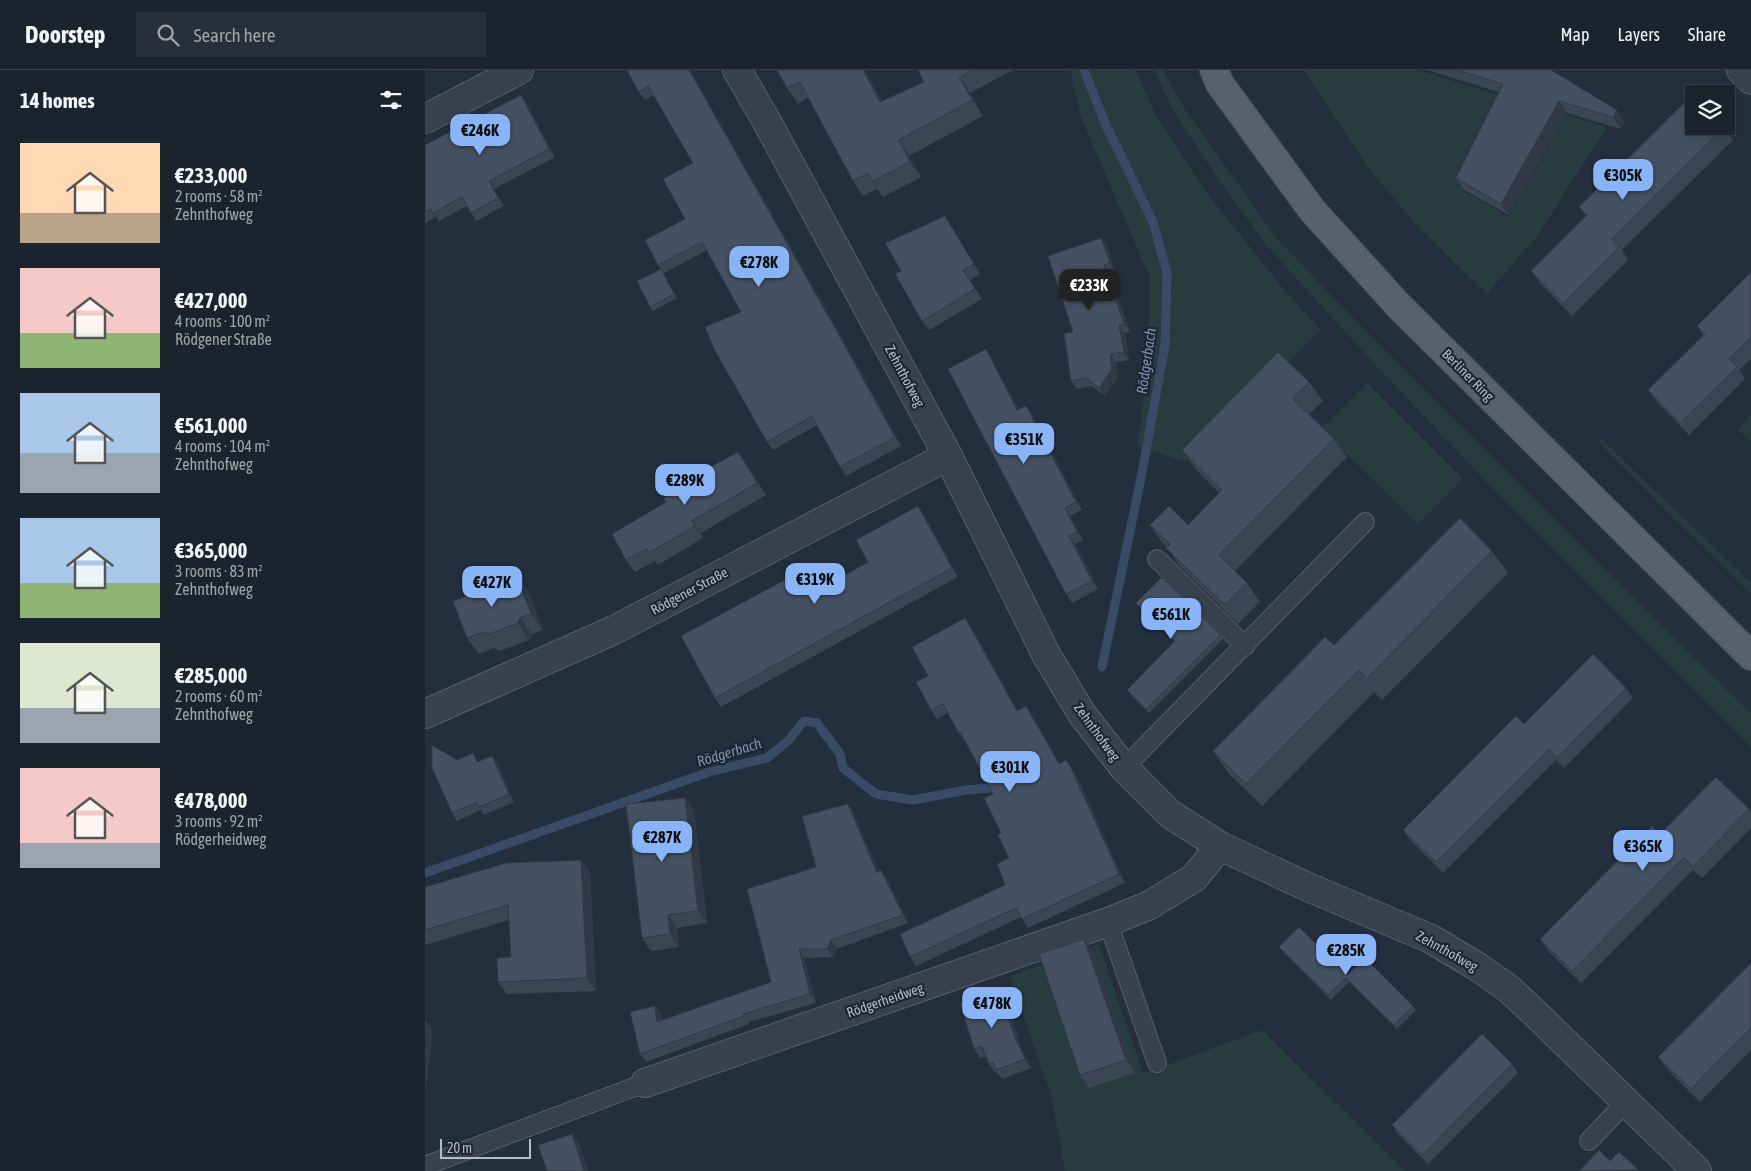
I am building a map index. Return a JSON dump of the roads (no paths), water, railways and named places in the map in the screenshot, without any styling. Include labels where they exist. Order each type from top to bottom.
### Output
[{"type":"main road","name":"Berliner Ring","points":[[1214,70],[1220,84],[1312,210],[1397,304],[1751,656]]},
{"type":"street","points":[[425,119],[519,70]]},
{"type":"street","name":"Zehnthofweg","points":[[737,70],[948,456],[1047,656],[1082,714],[1124,768],[1170,814],[1220,846],[1308,887],[1431,939],[1478,966],[1509,989],[1697,1171]]},
{"type":"street","points":[[1741,70],[1751,80]]},
{"type":"street","name":"Rödgener Straße","points":[[425,714],[614,630],[948,456]]},
{"type":"street","name":"Rödgerheidweg","points":[[645,1083],[1108,922],[1148,906],[1194,878],[1220,846]]},
{"type":"lane","points":[[1124,768],[1365,522]]},
{"type":"lane","points":[[1157,559],[1245,646]]},
{"type":"lane","points":[[1108,922],[1157,1063]]},
{"type":"lane","points":[[425,1166],[645,1083]]},
{"type":"lane","points":[[1589,1141],[1627,1102]]},
{"type":"waterway","name":"Rödgerbach","points":[[1084,70],[1105,123],[1153,222],[1167,273],[1165,345],[1142,473],[1102,667]]},
{"type":"waterway","name":"Rödgerbach","points":[[425,873],[709,772],[767,758],[788,741],[804,721],[817,723],[840,754],[843,768],[876,794],[913,800],[966,790],[1000,787]]}]
